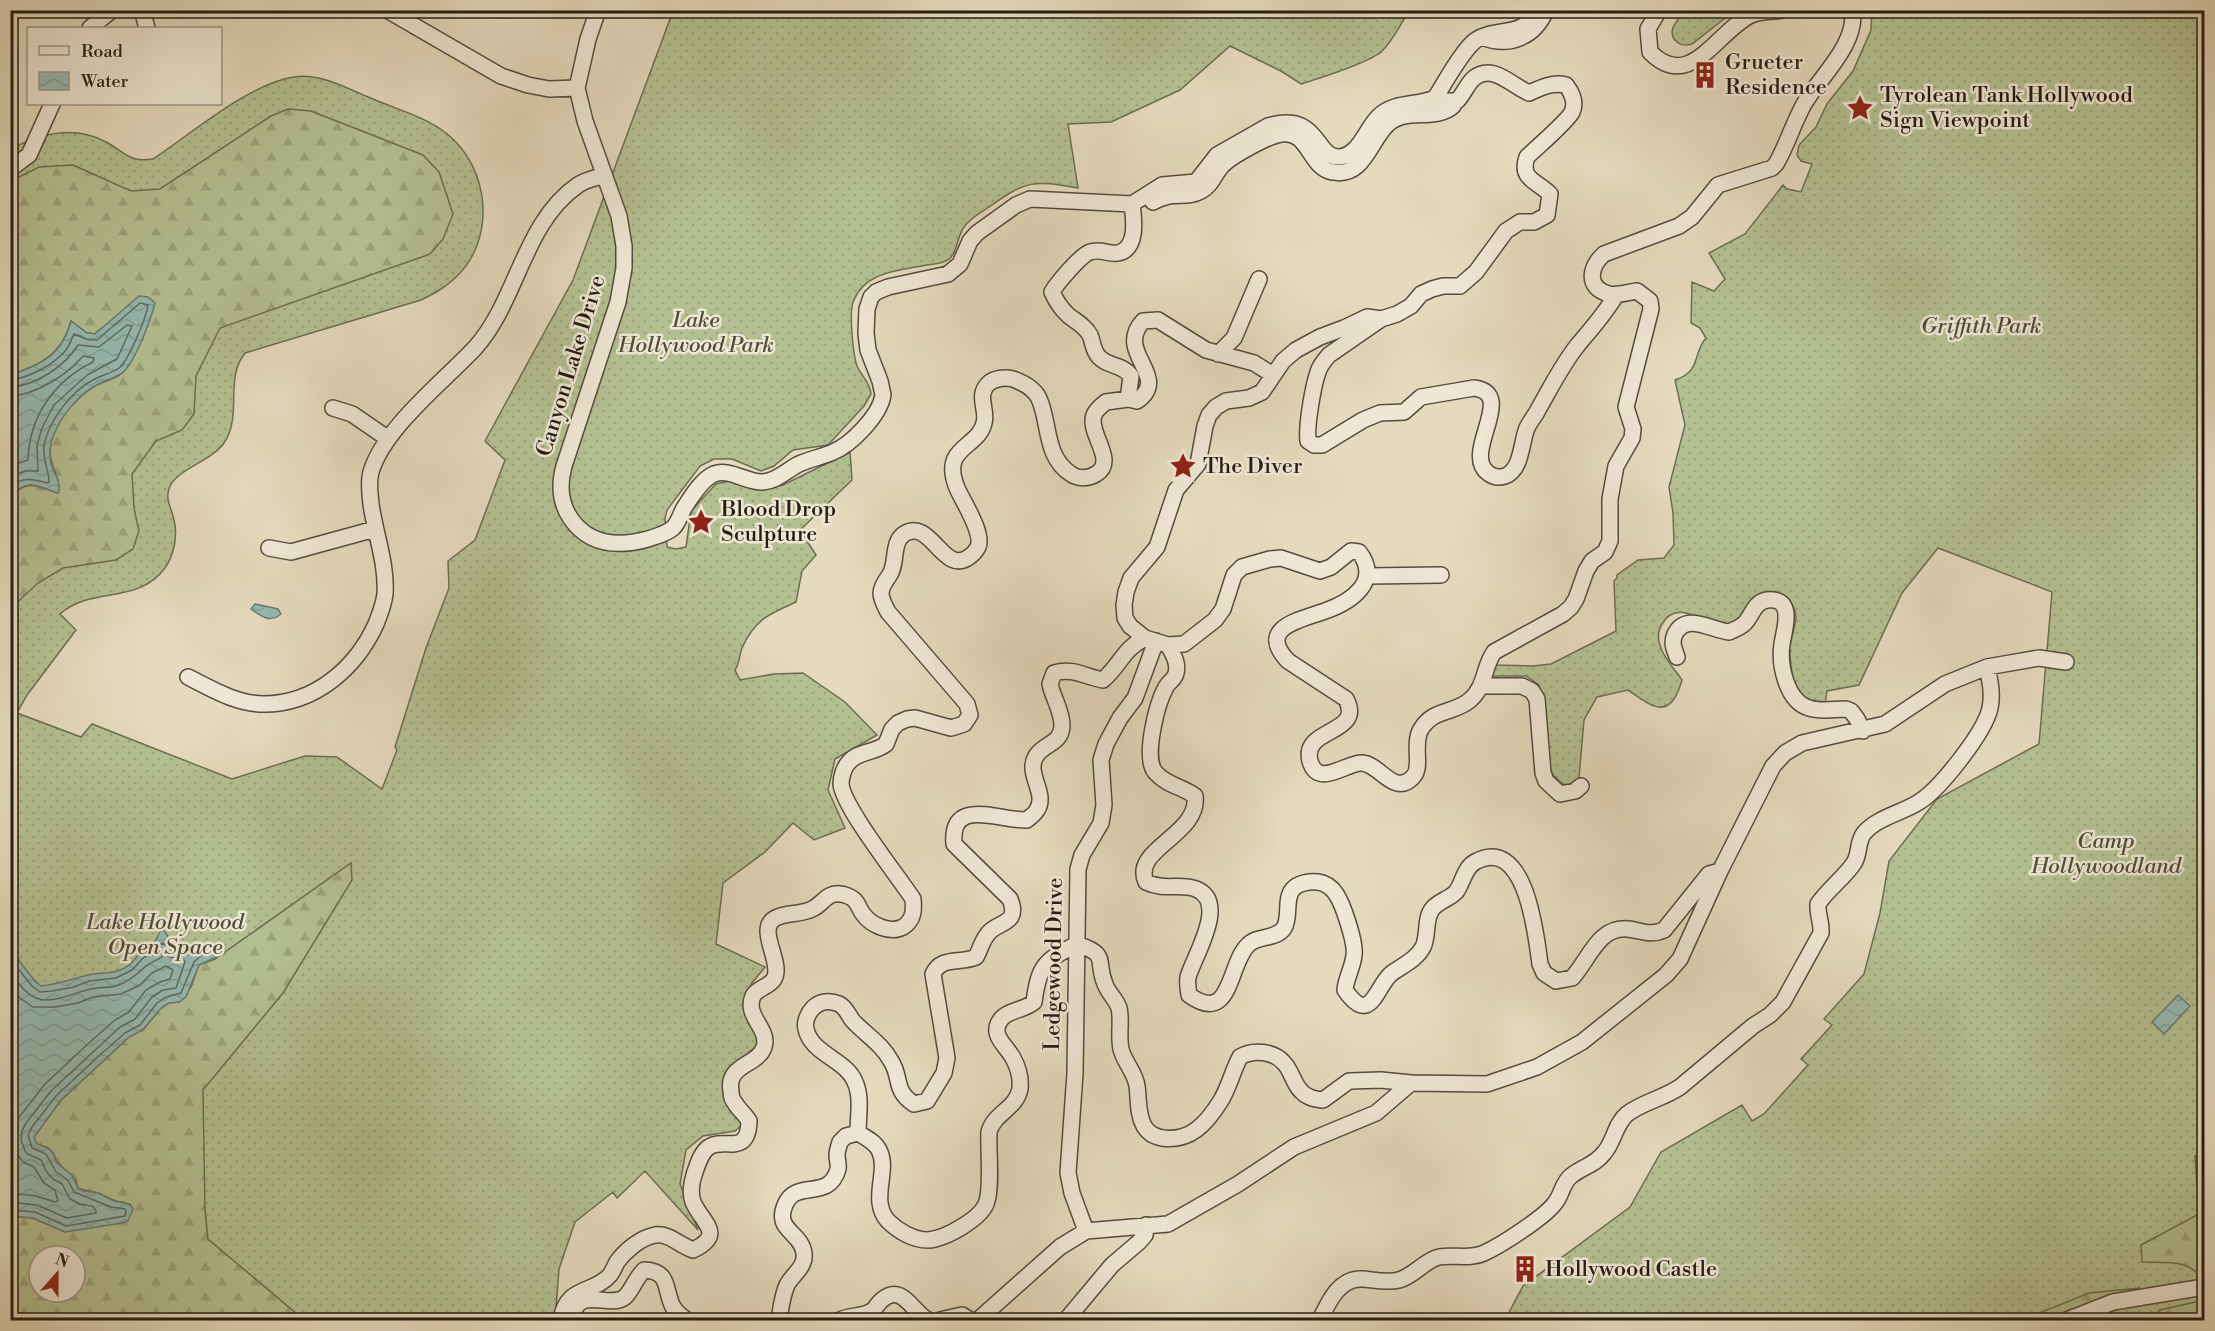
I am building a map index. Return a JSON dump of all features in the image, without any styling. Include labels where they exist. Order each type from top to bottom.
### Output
[{"type":"street","points":[[91,27],[112,10]]},
{"type":"street","points":[[142,10],[147,27]]},
{"type":"street","points":[[387,10],[501,76],[549,89],[578,88]]},
{"type":"street","name":"Canyon Lake Drive","points":[[598,10],[588,39],[578,88],[585,121],[621,226],[624,256],[623,279],[616,308],[564,466],[561,486],[565,508],[578,527],[592,538],[624,544],[663,534],[674,527],[684,508],[713,475],[724,473],[756,482],[773,480],[802,463],[844,446],[875,414],[882,402],[882,389],[868,350],[866,317],[868,303],[876,292],[888,286],[948,274],[960,264],[976,233],[1016,205],[1030,199],[1135,202]]},
{"type":"street","points":[[1427,105],[1469,47],[1490,33],[1521,29],[1531,20],[1535,10]]},
{"type":"street","points":[[1482,37],[1493,42],[1519,39],[1531,33],[1546,10]]},
{"type":"street","points":[[1659,10],[1648,29],[1650,52],[1660,62],[1670,66],[1690,63],[1752,15],[1783,10]]},
{"type":"street","points":[[858,1132],[859,1094],[856,1084],[852,1076],[809,1037],[806,1029],[807,1019],[812,1009],[820,1003],[827,1001],[839,1004],[883,1047],[893,1064],[899,1089],[904,1098],[914,1104],[927,1101],[944,1073],[948,1058],[933,974],[936,967],[942,963],[966,962],[976,957],[987,934],[1006,922],[1012,914],[1013,906],[1010,899],[954,844],[953,833],[956,822],[970,814],[1027,820],[1038,810],[1041,798],[1033,774],[1034,758],[1039,751],[1054,743],[1060,735],[1062,726],[1050,684],[1054,673],[1064,670],[1074,671],[1103,680],[1116,668],[1131,646],[1156,641],[1184,644],[1215,620],[1224,609],[1234,575],[1242,567],[1251,563],[1281,558],[1320,571],[1331,567],[1351,551],[1359,552],[1364,558],[1368,576],[1365,586],[1337,606],[1287,624],[1277,642],[1280,653],[1288,661],[1346,699],[1350,706],[1347,722],[1318,739],[1311,747],[1310,763],[1317,771],[1325,774],[1334,773],[1359,762],[1375,766],[1392,782],[1401,783],[1414,777],[1418,770],[1416,751],[1418,735],[1427,720],[1445,710],[1458,708],[1470,700],[1482,686],[1489,660],[1494,652],[1563,614],[1571,607],[1592,561],[1605,552],[1610,541],[1610,499],[1616,466],[1632,438],[1633,429],[1626,407],[1651,309],[1650,301],[1637,291],[1616,295],[1606,293],[1597,287],[1592,278],[1592,270],[1596,261],[1604,254],[1679,225],[1692,217],[1718,185],[1776,164],[1803,105],[1842,50],[1852,28],[1852,10]]},
{"type":"street","points":[[1128,399],[1131,376],[1122,367],[1109,364],[1099,357],[1090,335],[1082,324],[1068,315],[1057,303],[1052,292],[1057,282],[1066,276],[1087,253],[1097,250],[1117,253],[1127,249],[1133,228],[1135,202],[1148,204],[1166,195],[1188,195],[1202,191],[1224,164],[1280,134],[1299,138],[1305,143],[1319,165],[1326,170],[1343,173],[1358,165],[1388,123],[1427,105],[1453,102],[1461,97],[1473,78],[1483,73],[1495,73],[1529,93],[1558,83],[1566,85],[1572,92],[1574,101],[1572,113],[1527,157],[1524,165],[1525,173],[1532,181],[1542,186],[1550,194],[1546,215],[1534,222],[1520,222],[1506,231],[1476,272],[1460,286],[1443,286],[1421,294],[1411,306],[1381,319],[1329,356],[1322,363],[1318,372],[1307,433],[1308,441],[1314,445],[1322,445],[1363,420],[1380,413],[1404,412],[1421,397],[1474,388],[1482,389],[1489,393],[1492,402],[1480,453],[1480,464],[1493,477],[1503,477],[1516,466],[1527,428],[1563,365],[1602,317],[1616,295]]},
{"type":"street","points":[[10,169],[29,155],[52,105]]},
{"type":"street","points":[[188,677],[224,695],[264,704],[291,701],[314,692],[336,678],[355,659],[368,641],[385,596],[385,577],[370,494],[370,474],[387,438],[476,346],[498,318],[537,233],[560,200],[580,183],[604,175]]},
{"type":"street","points":[[1218,354],[1234,338],[1259,279]]},
{"type":"street","points":[[1381,319],[1366,317],[1320,337],[1296,350],[1282,361],[1262,392],[1249,398],[1226,401],[1216,406],[1209,415],[1198,464],[1176,490],[1157,547],[1131,578],[1126,592],[1125,618],[1130,626],[1156,641],[1176,660],[1175,675],[1166,686],[1160,704],[1151,741],[1150,756],[1153,770],[1159,777],[1188,790],[1195,796],[1196,803],[1194,812],[1186,824],[1146,862],[1143,874],[1146,882],[1158,888],[1198,889],[1207,899],[1211,910],[1210,922],[1188,979],[1189,995],[1198,1002],[1207,1004],[1225,995],[1241,953],[1248,944],[1257,939],[1278,934],[1285,927],[1289,895],[1294,887],[1305,883],[1320,882],[1329,886],[1337,896],[1355,953],[1345,990],[1357,1003],[1363,1004],[1373,1002],[1385,980],[1392,973],[1406,966],[1421,950],[1426,940],[1429,914],[1433,908],[1456,891],[1473,862],[1486,858],[1497,858],[1515,870],[1527,894],[1540,964],[1544,973],[1556,981],[1572,978],[1587,960],[1600,938],[1617,929],[1628,929],[1644,934],[1655,934],[1664,930],[1709,874],[1720,871]]},
{"type":"street","points":[[561,1320],[569,1301],[575,1294],[602,1282],[610,1275],[625,1252],[639,1242],[654,1235],[666,1235],[681,1246],[693,1250],[702,1246],[709,1239],[711,1233],[709,1227],[694,1203],[690,1191],[704,1151],[712,1145],[735,1145],[749,1131],[749,1121],[734,1102],[730,1087],[735,1072],[762,1053],[766,1044],[764,1035],[752,1015],[751,1006],[757,991],[770,984],[775,977],[776,966],[768,934],[769,925],[773,920],[806,912],[816,907],[829,895],[839,894],[853,898],[864,915],[876,925],[888,930],[901,928],[910,922],[914,912],[913,899],[857,818],[846,799],[841,784],[844,770],[850,760],[886,744],[892,729],[898,723],[915,718],[951,728],[963,724],[970,714],[967,704],[888,612],[880,590],[894,568],[897,543],[903,534],[915,531],[923,533],[946,556],[957,561],[967,559],[978,546],[979,537],[957,489],[952,470],[956,456],[984,425],[982,395],[987,385],[995,380],[1008,378],[1033,389],[1040,400],[1051,449],[1057,462],[1075,477],[1087,478],[1098,474],[1103,466],[1103,456],[1093,423],[1094,415],[1106,402],[1128,399],[1137,401],[1143,397],[1148,387],[1146,368],[1134,347],[1134,336],[1143,321],[1158,320],[1206,350],[1254,363],[1274,375]]},
{"type":"street","points":[[333,408],[352,414],[387,438]]},
{"type":"street","points":[[269,548],[291,552],[375,529]]},
{"type":"street","points":[[1368,576],[1441,575]]},
{"type":"street","points":[[1677,657],[1672,644],[1678,628],[1683,624],[1692,622],[1717,631],[1729,632],[1746,622],[1758,604],[1766,600],[1774,602],[1783,606],[1787,616],[1782,645],[1785,678],[1790,694],[1798,703],[1808,708],[1851,711],[1863,731]]},
{"type":"street","name":"Ledgewood Drive","points":[[1086,1231],[1072,1193],[1068,1173],[1075,1073],[1078,869],[1082,855],[1101,823],[1104,805],[1101,760],[1106,744],[1120,718],[1135,698],[1156,641]]},
{"type":"street","points":[[858,1132],[879,1150],[881,1162],[879,1203],[885,1218],[899,1232],[929,1240],[976,1218],[983,1211],[988,1199],[988,1132],[992,1122],[1015,1102],[1020,1090],[1020,1078],[1013,1058],[998,1038],[997,1027],[1003,1017],[1013,1011],[1026,1009],[1034,1002],[1038,977],[1046,964],[1058,954],[1077,944],[1093,950],[1102,961],[1105,986],[1119,1008],[1118,1032],[1121,1052],[1133,1072],[1139,1113],[1144,1126],[1153,1136],[1169,1139],[1186,1137],[1200,1129],[1220,1102],[1240,1057],[1247,1053],[1271,1054],[1283,1062],[1302,1092],[1311,1098],[1323,1100],[1349,1081],[1487,1084],[1537,1067],[1582,1042],[1666,975],[1680,959],[1720,871],[1773,766],[1785,753],[1802,743],[1863,731],[1885,724],[1945,684],[1987,667],[2039,658],[2066,662]]},
{"type":"street","points":[[1320,1320],[1331,1297],[1349,1281],[1359,1278],[1380,1281],[1399,1280],[1437,1257],[1468,1257],[1484,1253],[1519,1231],[1548,1211],[1556,1202],[1565,1182],[1572,1175],[1597,1162],[1606,1151],[1619,1124],[1627,1115],[1680,1087],[1753,1026],[1770,1016],[1783,1002],[1821,933],[1822,922],[1817,913],[1818,904],[1856,860],[1860,839],[1865,832],[1920,801],[1931,792],[1967,750],[1983,725],[1990,709],[1991,688],[1987,667]]},
{"type":"street","points":[[1482,686],[1522,686],[1532,691],[1537,699],[1543,773],[1546,781],[1553,790],[1560,794],[1575,791],[1581,786]]},
{"type":"street","points":[[978,1320],[1060,1247],[1086,1231],[1168,1224],[1294,1147],[1376,1113],[1412,1083]]},
{"type":"street","points":[[779,1320],[782,1297],[788,1282],[800,1269],[804,1260],[804,1252],[798,1240],[787,1229],[782,1219],[784,1207],[790,1195],[801,1191],[821,1189],[831,1181],[838,1168],[837,1155],[840,1142],[846,1136],[858,1132]]},
{"type":"street","points":[[1066,1320],[1112,1266],[1140,1242],[1145,1235],[1146,1225]]},
{"type":"street","points":[[572,1320],[574,1311],[581,1303],[592,1298],[614,1301],[624,1298],[632,1288],[635,1278],[644,1270],[655,1271],[664,1279],[673,1306],[679,1315],[687,1320]]},
{"type":"street","points":[[2067,1320],[2113,1302],[2205,1287]]},
{"type":"street","points":[[840,1320],[866,1314],[891,1295],[899,1295],[907,1299],[921,1317],[928,1320]]},
{"type":"street","points":[[940,1320],[962,1315],[969,1320]]},
{"type":"green space","points":[[673,11],[1409,11],[1383,50],[1357,64],[1301,84],[1281,71],[1230,46],[1180,90],[1111,122],[1068,124],[1078,188],[1040,183],[1022,187],[969,221],[962,231],[952,257],[947,261],[884,274],[874,278],[858,292],[852,308],[853,344],[857,366],[871,394],[864,406],[828,445],[793,450],[774,466],[761,471],[732,459],[714,459],[700,466],[667,510],[665,518],[667,547],[676,549],[686,547],[691,511],[716,484],[729,481],[763,490],[783,485],[850,452],[852,480],[800,530],[816,555],[802,571],[796,602],[770,614],[752,630],[742,648],[735,670],[740,680],[774,674],[803,673],[845,702],[877,735],[835,759],[828,790],[845,828],[814,840],[793,823],[765,852],[723,883],[716,944],[765,967],[752,983],[743,1004],[759,1036],[759,1050],[733,1068],[742,1125],[735,1131],[703,1136],[686,1150],[680,1184],[698,1230],[645,1171],[617,1198],[613,1192],[575,1222],[559,1269],[555,1320],[11,1320],[11,149],[46,135],[70,133],[94,137],[133,158],[153,159],[240,99],[259,89],[294,77],[313,77],[341,85],[418,117],[446,133],[461,147],[472,165],[483,204],[478,244],[468,262],[447,285],[421,300],[245,353],[236,374],[232,421],[224,443],[218,450],[178,476],[169,489],[168,501],[175,526],[175,538],[171,557],[165,568],[142,587],[86,600],[60,614],[76,630],[27,695],[17,713],[81,737],[92,724],[232,779],[305,756],[337,757],[382,789],[397,750],[395,747],[426,648],[449,588],[448,561],[475,540],[505,460],[485,441],[573,280]]},
{"type":"green space","points":[[1685,11],[1734,11],[1692,44],[1686,45],[1677,42],[1672,34],[1674,26]]},
{"type":"green space","name":"Griffith Park","points":[[1872,11],[2204,11],[2204,1320],[1505,1320],[1523,1286],[1630,1207],[1661,1152],[1742,1105],[1752,1121],[1764,1114],[1808,1065],[1801,1059],[1832,1025],[1824,1019],[1864,974],[1880,913],[1889,861],[1937,799],[2039,744],[2052,592],[1938,548],[1902,593],[1859,685],[1827,691],[1825,704],[1809,704],[1793,685],[1790,649],[1796,618],[1794,607],[1785,598],[1764,594],[1757,596],[1739,620],[1733,623],[1715,623],[1677,612],[1669,616],[1662,624],[1659,639],[1663,654],[1682,680],[1679,690],[1669,704],[1663,707],[1651,705],[1628,690],[1597,697],[1584,720],[1579,778],[1576,784],[1565,786],[1553,775],[1549,766],[1537,689],[1539,685],[1526,676],[1492,676],[1493,665],[1551,664],[1616,631],[1614,581],[1617,575],[1638,560],[1664,558],[1674,545],[1669,487],[1685,425],[1675,380],[1684,376],[1693,367],[1706,338],[1700,328],[1691,323],[1692,282],[1714,291],[1725,279],[1709,253],[1745,234],[1783,185],[1787,189],[1801,192],[1812,164],[1801,161],[1797,155],[1799,145],[1816,127],[1827,104],[1853,71],[1871,30]]},
{"type":"green space","points":[[288,109],[311,111],[423,155],[439,172],[453,214],[443,239],[430,254],[220,328],[196,376],[194,414],[182,430],[156,441],[132,474],[134,508],[139,531],[133,549],[116,560],[63,568],[38,583],[11,608],[11,496],[17,490],[28,486],[58,493],[58,480],[50,453],[56,428],[70,407],[82,395],[124,371],[140,342],[114,319],[94,334],[87,333],[71,321],[62,343],[49,357],[11,375],[11,181],[39,167],[73,165],[131,191],[160,189],[271,116]]},
{"type":"green space","points":[[351,863],[352,880],[283,993],[203,1090],[205,1210],[208,1239],[304,1320],[11,1320],[10,1216],[33,1218],[65,1232],[122,1202],[78,1188],[76,1181],[57,1162],[53,1153],[48,1148],[36,1144],[34,1137],[61,1100],[129,1037],[143,1030],[161,1008],[169,1003],[179,1002],[191,987],[199,965],[215,959]]},
{"type":"green space","points":[[2195,1156],[2204,1161],[2204,1281],[2192,1268],[2184,1265],[2168,1262],[2142,1262],[2141,1245],[2199,1214]]},
{"type":"green space","points":[[2140,1288],[2093,1305],[2098,1320],[2022,1320],[2089,1293]]},
{"type":"green space","points":[[2204,1300],[2204,1320],[2149,1320],[2160,1310]]},
{"type":"water","points":[[139,296],[148,297],[155,303],[132,360],[122,373],[100,383],[78,399],[62,418],[53,436],[50,459],[59,482],[58,493],[28,485],[11,496],[11,375],[49,357],[62,342],[71,321],[87,333],[95,334]]},
{"type":"water","points":[[255,604],[278,609],[281,614],[277,617],[266,618],[251,609]]},
{"type":"water","points":[[161,930],[178,946],[200,946],[221,952],[220,955],[199,965],[186,997],[161,1008],[143,1030],[129,1037],[61,1100],[34,1137],[37,1144],[48,1148],[57,1163],[72,1175],[78,1188],[98,1193],[114,1201],[130,1204],[133,1209],[128,1221],[65,1232],[33,1218],[11,1216],[11,951],[41,986],[124,968],[143,951],[150,951]]},
{"type":"water","points":[[2178,995],[2190,1006],[2164,1034],[2152,1022]]},
{"type":"place","name":"Grueter Residence","points":[[1705,75]]},
{"type":"place","name":"Tyrolean Tank Hollywood Sign Viewpoint","points":[[1860,108]]},
{"type":"place","name":"The Diver","points":[[1183,466]]},
{"type":"place","name":"Blood Drop Sculpture","points":[[701,522]]},
{"type":"place","name":"Hollywood Castle","points":[[1525,1269]]},
{"type":"park label","name":"Lake Hollywood Park","points":[[696,332]]},
{"type":"park label","name":"Camp Hollywoodland","points":[[2106,854]]},
{"type":"park label","name":"Lake Hollywood Open Space","points":[[165,934]]}]
